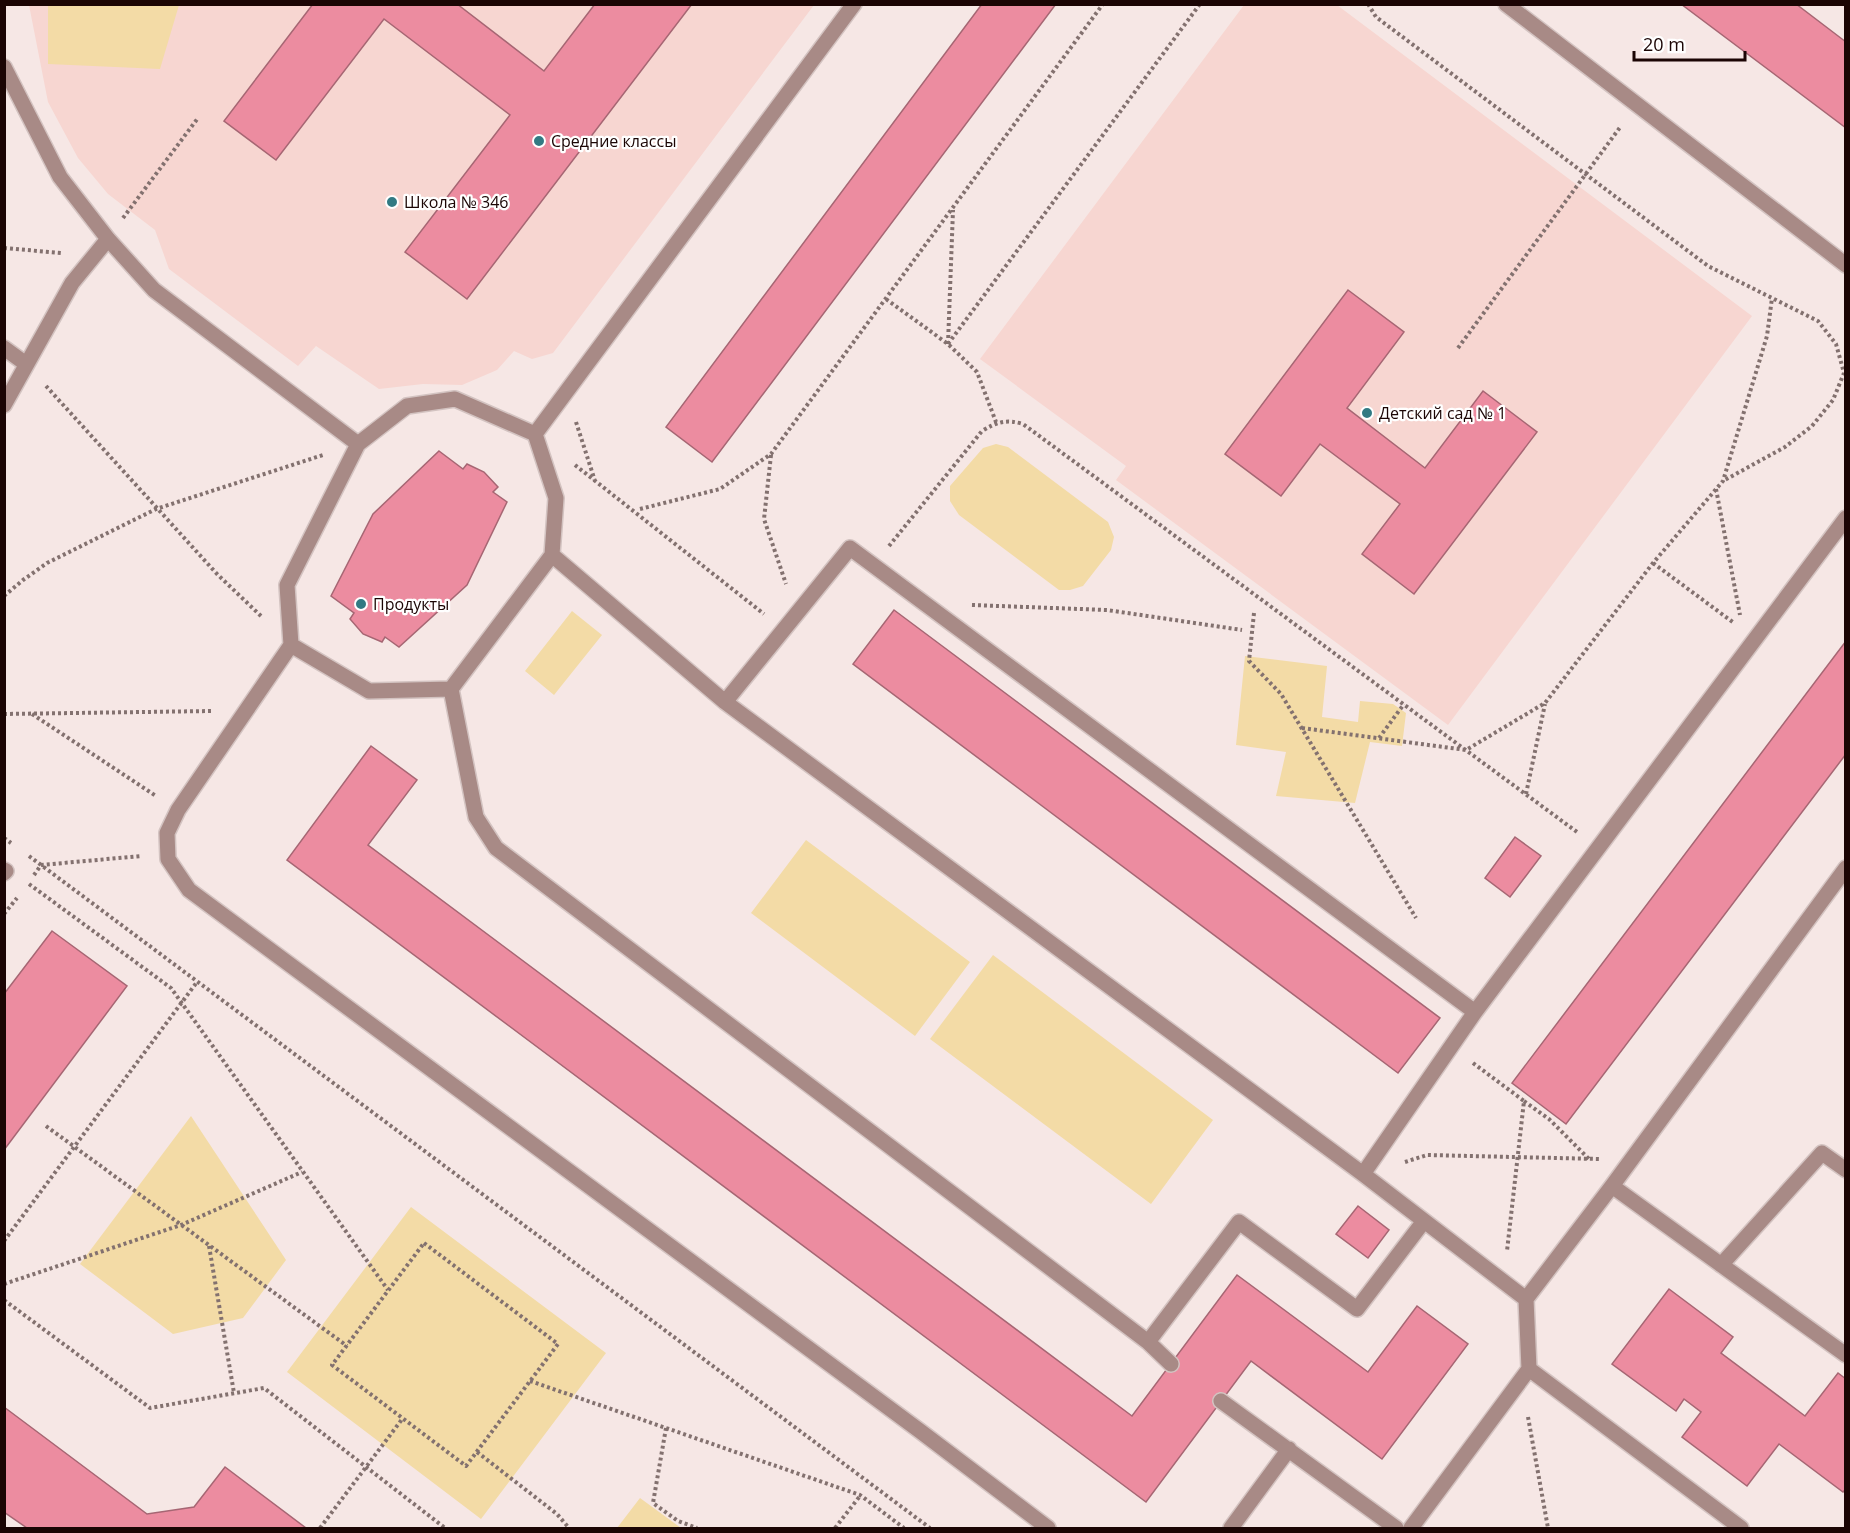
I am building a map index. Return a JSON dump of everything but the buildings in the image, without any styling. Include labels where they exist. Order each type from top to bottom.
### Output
[{"type":"lane","points":[[535,434],[854,4]]},
{"type":"lane","points":[[1506,4],[1845,265]]},
{"type":"lane","points":[[4,67],[60,177],[108,239],[154,290],[358,444]]},
{"type":"lane","points":[[4,405],[72,283],[108,239]]},
{"type":"lane","points":[[4,348],[26,364]]},
{"type":"lane","points":[[1048,1528],[189,890],[168,859],[167,833],[178,810],[291,645],[286,585],[358,444],[407,406],[455,399],[535,434],[556,498],[552,555],[451,689],[476,818],[496,848],[1148,1342],[1171,1364]]},
{"type":"lane","points":[[1363,1174],[1475,1012],[1598,848],[1748,635],[1845,518]]},
{"type":"lane","points":[[725,702],[850,548],[1475,1012]]},
{"type":"lane","points":[[552,555],[725,702],[1363,1174],[1526,1299]]},
{"type":"lane","points":[[291,645],[369,691],[451,689]]},
{"type":"lane","points":[[1411,1528],[1529,1369],[1526,1299],[1844,875]]},
{"type":"lane","points":[[1721,1265],[1822,1153],[1845,1170]]},
{"type":"lane","points":[[1612,1186],[1845,1355]]},
{"type":"lane","points":[[1148,1342],[1239,1222],[1357,1309],[1424,1221]]},
{"type":"lane","points":[[1529,1369],[1741,1528]]},
{"type":"lane","points":[[1221,1401],[1396,1528]]},
{"type":"lane","points":[[1231,1528],[1289,1449]]},
{"type":"path","points":[[640,509],[720,489],[771,454],[1103,4]]},
{"type":"path","points":[[948,344],[1200,4]]},
{"type":"path","points":[[1302,728],[1466,750],[1545,703],[1653,562],[1723,481],[1785,447],[1812,426],[1833,400],[1845,373],[1836,344],[1818,321],[1708,266],[1376,17],[1368,4]]},
{"type":"path","points":[[1458,348],[1637,105]]},
{"type":"path","points":[[108,239],[198,118]]},
{"type":"path","points":[[948,344],[953,208]]},
{"type":"path","points":[[4,248],[95,255]]},
{"type":"path","points":[[886,298],[948,344],[976,372],[996,422]]},
{"type":"path","points":[[1723,481],[1767,336],[1772,298]]},
{"type":"path","points":[[26,364],[217,574],[291,645]]},
{"type":"path","points":[[567,392],[595,482]]},
{"type":"path","points":[[874,566],[982,431],[996,422],[1010,420],[1023,424],[1598,848]]},
{"type":"path","points":[[535,434],[784,630]]},
{"type":"path","points":[[4,596],[47,563],[156,509],[206,491],[358,444]]},
{"type":"path","points":[[771,454],[764,519],[796,615]]},
{"type":"path","points":[[1716,489],[1748,635]]},
{"type":"path","points":[[1653,562],[1748,635]]},
{"type":"path","points":[[927,603],[1107,610],[1242,630]]},
{"type":"path","points":[[1254,613],[1249,661],[1281,694],[1416,918]]},
{"type":"path","points":[[1526,794],[1545,703]]},
{"type":"path","points":[[1379,738],[1404,704]]},
{"type":"path","points":[[4,714],[246,711]]},
{"type":"path","points":[[31,714],[178,810]]},
{"type":"path","points":[[34,874],[41,865],[133,855],[168,859]]},
{"type":"path","points":[[41,865],[930,1528]]},
{"type":"path","points":[[28,883],[171,988],[388,1290]]},
{"type":"path","points":[[4,1241],[197,982]]},
{"type":"path","points":[[1451,1046],[1549,1119],[1590,1159]]},
{"type":"path","points":[[1504,1281],[1524,1101]]},
{"type":"path","points":[[46,1126],[347,1346]]},
{"type":"path","points":[[1363,1174],[1427,1155],[1631,1160]]},
{"type":"path","points":[[4,1284],[181,1225],[302,1172]]},
{"type":"path","points":[[424,1243],[558,1344],[466,1466],[332,1365],[347,1346],[424,1243]]},
{"type":"path","points":[[209,1245],[234,1393]]},
{"type":"path","points":[[4,1300],[150,1408],[264,1388],[444,1528]]},
{"type":"path","points":[[1529,1369],[1528,1420],[1548,1528]]},
{"type":"path","points":[[530,1381],[860,1495],[904,1528]]},
{"type":"path","points":[[320,1528],[403,1418]]},
{"type":"path","points":[[666,1428],[653,1503],[678,1521],[697,1528]]},
{"type":"path","points":[[477,1452],[557,1514],[569,1528]]},
{"type":"path","points":[[835,1528],[860,1495]]},
{"type":"shaded area","points":[[48,4],[179,5],[160,69],[48,64]]},
{"type":"shaded area","name":"Школа № 346","points":[[29,5],[814,5],[553,353],[532,359],[514,351],[497,370],[462,385],[423,384],[379,389],[316,346],[298,366],[169,269],[155,230],[108,194],[78,158],[48,102]]},
{"type":"shaded area","name":"Детский сад № 1","points":[[1244,5],[1337,5],[1752,316],[1448,725],[1116,480],[1126,466],[980,359]]},
{"type":"shaded area","points":[[996,444],[1008,447],[1108,522],[1114,537],[1111,550],[1083,586],[1070,590],[1059,590],[959,515],[950,501],[950,486],[983,448]]},
{"type":"shaded area","points":[[572,611],[602,635],[554,695],[525,671]]},
{"type":"shaded area","points":[[1245,656],[1327,666],[1322,717],[1358,722],[1360,701],[1393,704],[1406,713],[1402,746],[1370,742],[1355,803],[1276,796],[1286,752],[1236,745]]},
{"type":"shaded area","points":[[806,840],[970,962],[915,1036],[751,913]]},
{"type":"shaded area","points":[[993,955],[1213,1120],[1151,1204],[930,1039]]},
{"type":"shaded area","points":[[191,1116],[286,1260],[243,1318],[173,1334],[80,1264]]},
{"type":"shaded area","points":[[411,1207],[606,1353],[481,1519],[287,1372]]},
{"type":"shaded area","points":[[640,1498],[681,1528],[617,1528]]},
{"type":"place","name":"Средние классы","points":[[539,141]]},
{"type":"place","name":"Школа № 346","points":[[392,202]]},
{"type":"place","name":"Детский сад № 1","points":[[1367,413]]},
{"type":"place","name":"Продукты","points":[[361,604]]}]
